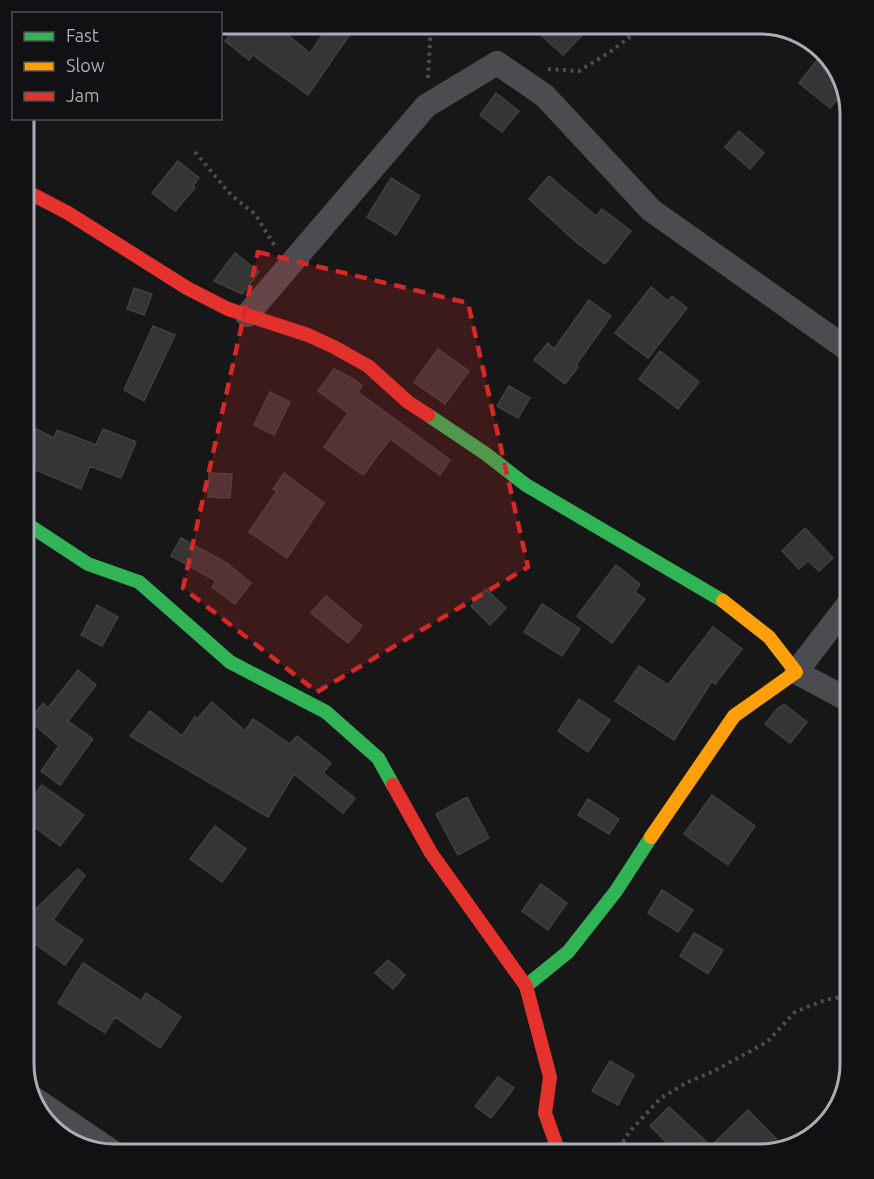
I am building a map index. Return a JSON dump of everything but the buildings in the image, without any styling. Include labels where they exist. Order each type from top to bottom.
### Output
[{"type":"street","points":[[247,315],[426,106],[497,63],[545,96],[651,210],[840,344]]},
{"type":"street","points":[[35,196],[68,213],[187,288],[228,309],[316,339],[368,366],[408,402],[486,454],[526,485],[716,596],[769,637],[796,672],[840,696]]},
{"type":"street","points":[[35,529],[88,564],[139,582],[230,662],[326,712],[378,758],[431,853],[526,986],[550,1077],[545,1113],[556,1144]]},
{"type":"street","points":[[526,986],[568,952],[616,891],[683,788],[734,716],[796,672],[840,615]]},
{"type":"street","points":[[47,1108],[99,1143]]},
{"type":"path","points":[[426,106],[430,34]]},
{"type":"path","points":[[537,69],[579,71],[632,35]]},
{"type":"path","points":[[195,152],[231,195],[255,214],[287,267]]},
{"type":"path","points":[[622,1144],[630,1131],[661,1098],[767,1042],[795,1012],[825,999],[840,997]]},
{"type":"highlighted area","points":[[258,252],[468,303],[528,567],[317,692],[183,588]]},
{"type":"traffic: fast","points":[[428,415],[486,454],[526,485],[723,601]]},
{"type":"traffic: fast","points":[[35,529],[88,564],[139,582],[230,662],[326,712],[378,758],[393,785]]},
{"type":"traffic: fast","points":[[526,986],[568,952],[616,891],[651,837]]},
{"type":"traffic: slow","points":[[651,837],[734,716],[796,672],[769,637],[723,601]]},
{"type":"traffic: jam","points":[[35,196],[68,213],[187,288],[228,309],[308,335],[334,347],[368,366],[408,402],[428,415]]},
{"type":"traffic: jam","points":[[393,785],[431,853],[526,986],[550,1077],[545,1113],[556,1144]]}]
